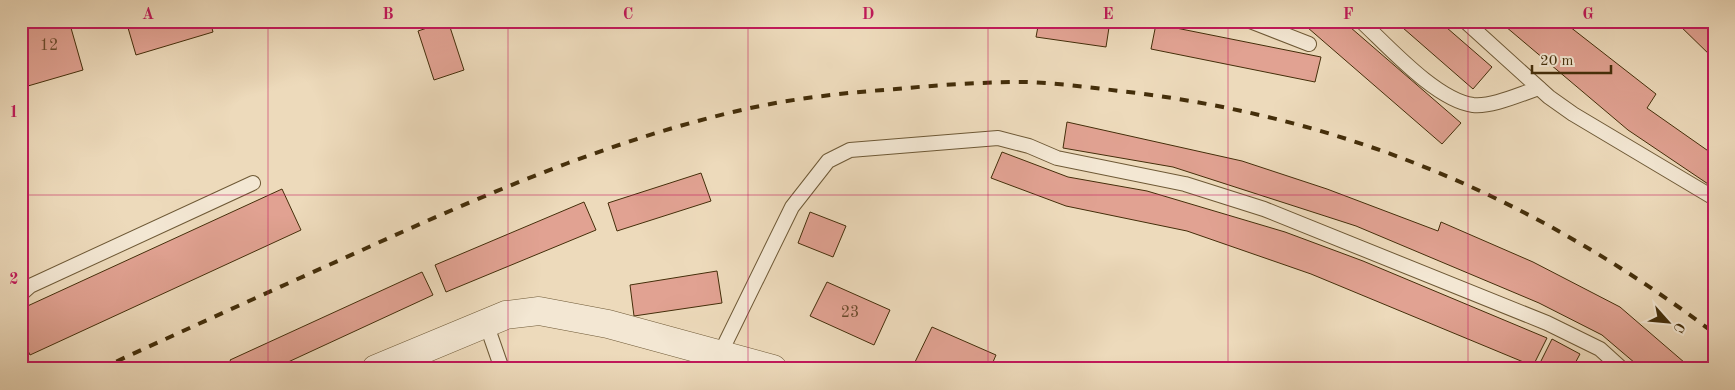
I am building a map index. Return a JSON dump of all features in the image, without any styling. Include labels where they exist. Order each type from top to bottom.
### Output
[{"type":"street","points":[[376,369],[506,315],[539,311],[608,324],[718,361],[773,369]]},
{"type":"lane","points":[[1250,21],[1309,44]]},
{"type":"lane","points":[[1360,21],[1434,88],[1459,100],[1473,105],[1491,103],[1539,88]]},
{"type":"lane","points":[[1465,21],[1539,88],[1572,114],[1714,198]]},
{"type":"lane","points":[[718,361],[792,207],[828,161],[850,150],[998,138],[1029,146],[1057,158],[1185,184],[1264,209],[1547,323],[1600,349],[1622,369]]},
{"type":"lane","points":[[21,294],[30,286],[253,183]]},
{"type":"lane","points":[[486,323],[502,369]]},
{"type":"building","points":[[21,21],[69,21],[83,70],[21,88]]},
{"type":"building","points":[[126,21],[210,21],[213,32],[136,55]]},
{"type":"building","points":[[448,21],[464,70],[434,80],[418,31]]},
{"type":"building","points":[[650,21],[666,21],[652,27]]},
{"type":"building","points":[[1039,21],[1110,21],[1106,47],[1036,37]]},
{"type":"building","points":[[1300,21],[1343,21],[1461,123],[1442,144]]},
{"type":"building","points":[[1395,21],[1439,21],[1492,67],[1473,89]]},
{"type":"building","points":[[1499,21],[1566,21],[1565,23],[1656,94],[1647,108],[1714,155],[1714,182],[1711,186],[1628,130]]},
{"type":"building","points":[[1675,21],[1714,21],[1714,59]]},
{"type":"building","points":[[1156,24],[1321,57],[1315,82],[1151,49]]},
{"type":"building","points":[[1067,122],[1242,161],[1327,189],[1438,231],[1441,222],[1533,262],[1620,307],[1692,369],[1642,369],[1602,335],[1539,303],[1356,226],[1173,167],[1063,148]]},
{"type":"building","points":[[1002,152],[1068,177],[1147,191],[1285,232],[1363,261],[1547,338],[1533,366],[1311,274],[1187,231],[1066,206],[991,178]]},
{"type":"building","points":[[21,161],[28,165],[21,177]]},
{"type":"building","points":[[701,173],[711,201],[617,231],[608,203]]},
{"type":"building","points":[[282,189],[301,230],[30,355],[21,336],[21,309]]},
{"type":"building","points":[[584,202],[596,230],[446,292],[435,265]]},
{"type":"building","points":[[810,212],[846,226],[833,257],[798,243]]},
{"type":"building","points":[[717,271],[722,303],[634,316],[630,285]]},
{"type":"building","points":[[422,272],[433,295],[273,369],[234,369],[230,360]]},
{"type":"building","points":[[827,282],[890,310],[874,345],[810,316]]},
{"type":"building","points":[[932,327],[996,355],[990,369],[929,369],[915,362]]},
{"type":"building","points":[[1552,339],[1580,354],[1572,369],[1537,369]]},
{"type":"railway","points":[[100,369],[451,210],[543,172],[637,139],[733,112],[793,100],[855,92],[1009,82],[1081,86],[1217,106],[1295,124],[1369,146],[1442,174],[1512,206],[1581,244],[1648,286],[1714,333]]}]
